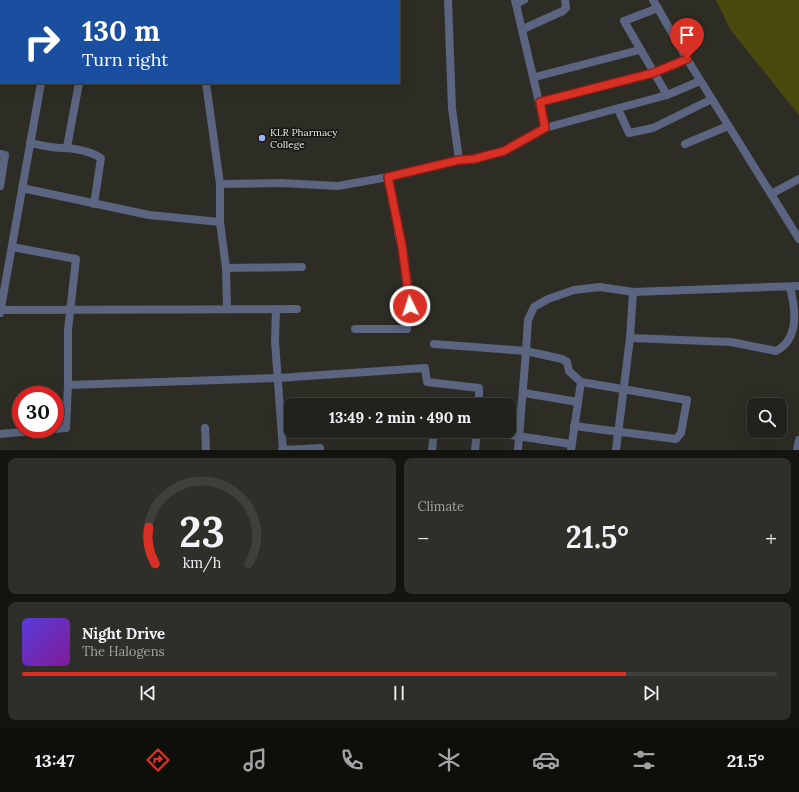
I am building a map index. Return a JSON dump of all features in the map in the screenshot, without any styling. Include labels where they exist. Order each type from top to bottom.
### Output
[{"type":"street","points":[[448,0],[452,108],[459,160]]},
{"type":"street","points":[[523,29],[563,11],[566,8],[566,0]]},
{"type":"street","points":[[653,0],[700,81],[799,239]]},
{"type":"street","points":[[518,1],[545,128]]},
{"type":"street","points":[[658,8],[624,21],[639,50],[667,95]]},
{"type":"street","points":[[535,77],[639,50]]},
{"type":"street","points":[[540,102],[653,73],[677,64],[686,58]]},
{"type":"street","points":[[220,184],[281,183],[338,186],[388,177],[459,160],[474,159],[504,151],[545,128],[667,95],[700,81]]},
{"type":"street","points":[[41,84],[0,311],[297,309]]},
{"type":"street","points":[[67,147],[79,84]]},
{"type":"street","points":[[206,84],[220,184],[220,222],[226,268],[227,309]]},
{"type":"street","points":[[618,109],[629,133],[652,128],[712,99]]},
{"type":"street","points":[[685,144],[728,126]]},
{"type":"street","points":[[30,143],[62,148],[67,147],[96,154],[101,158],[94,204]]},
{"type":"street","points":[[0,154],[5,155],[0,186]]},
{"type":"street","points":[[355,329],[407,329],[410,299],[402,246],[398,234],[398,224],[388,177]]},
{"type":"street","points":[[770,194],[799,178]]},
{"type":"street","points":[[22,188],[149,215],[220,222]]},
{"type":"street","points":[[12,247],[76,259],[72,310],[68,330],[68,385],[66,428],[64,428]]},
{"type":"street","points":[[226,268],[302,267]]},
{"type":"street","points":[[518,450],[524,393],[528,320],[534,307],[548,299],[574,290],[600,287],[633,292],[799,286]]},
{"type":"street","points":[[630,338],[731,342],[776,351],[792,338],[796,329],[796,313],[790,287]]},
{"type":"street","points":[[616,450],[630,338],[633,292]]},
{"type":"street","points":[[276,309],[276,341],[283,450],[320,448]]},
{"type":"street","points":[[434,344],[526,351],[562,359],[567,362],[570,371],[580,382],[687,400],[681,433],[676,439],[574,426]]},
{"type":"street","points":[[68,385],[278,378],[425,368],[427,382],[479,388],[479,398]]},
{"type":"street","points":[[516,436],[571,447],[580,382]]},
{"type":"street","points":[[524,393],[578,402]]},
{"type":"street","points":[[205,428],[206,450]]},
{"type":"street","points":[[0,434],[12,433]]},
{"type":"street","points":[[432,450],[433,438]]},
{"type":"street","points":[[476,450],[477,438]]},
{"type":"street","points":[[796,450],[799,440]]},
{"type":"shaded area","points":[[716,0],[799,0],[799,115],[730,29]]},
{"type":"place","name":"KLR Pharmacy College","points":[[262,138]]},
{"type":"route","points":[[410,306],[402,246],[398,234],[398,224],[388,177],[459,160],[474,159],[504,151],[545,128],[540,102],[548,102],[653,73],[677,64],[686,58],[687,59]]}]
